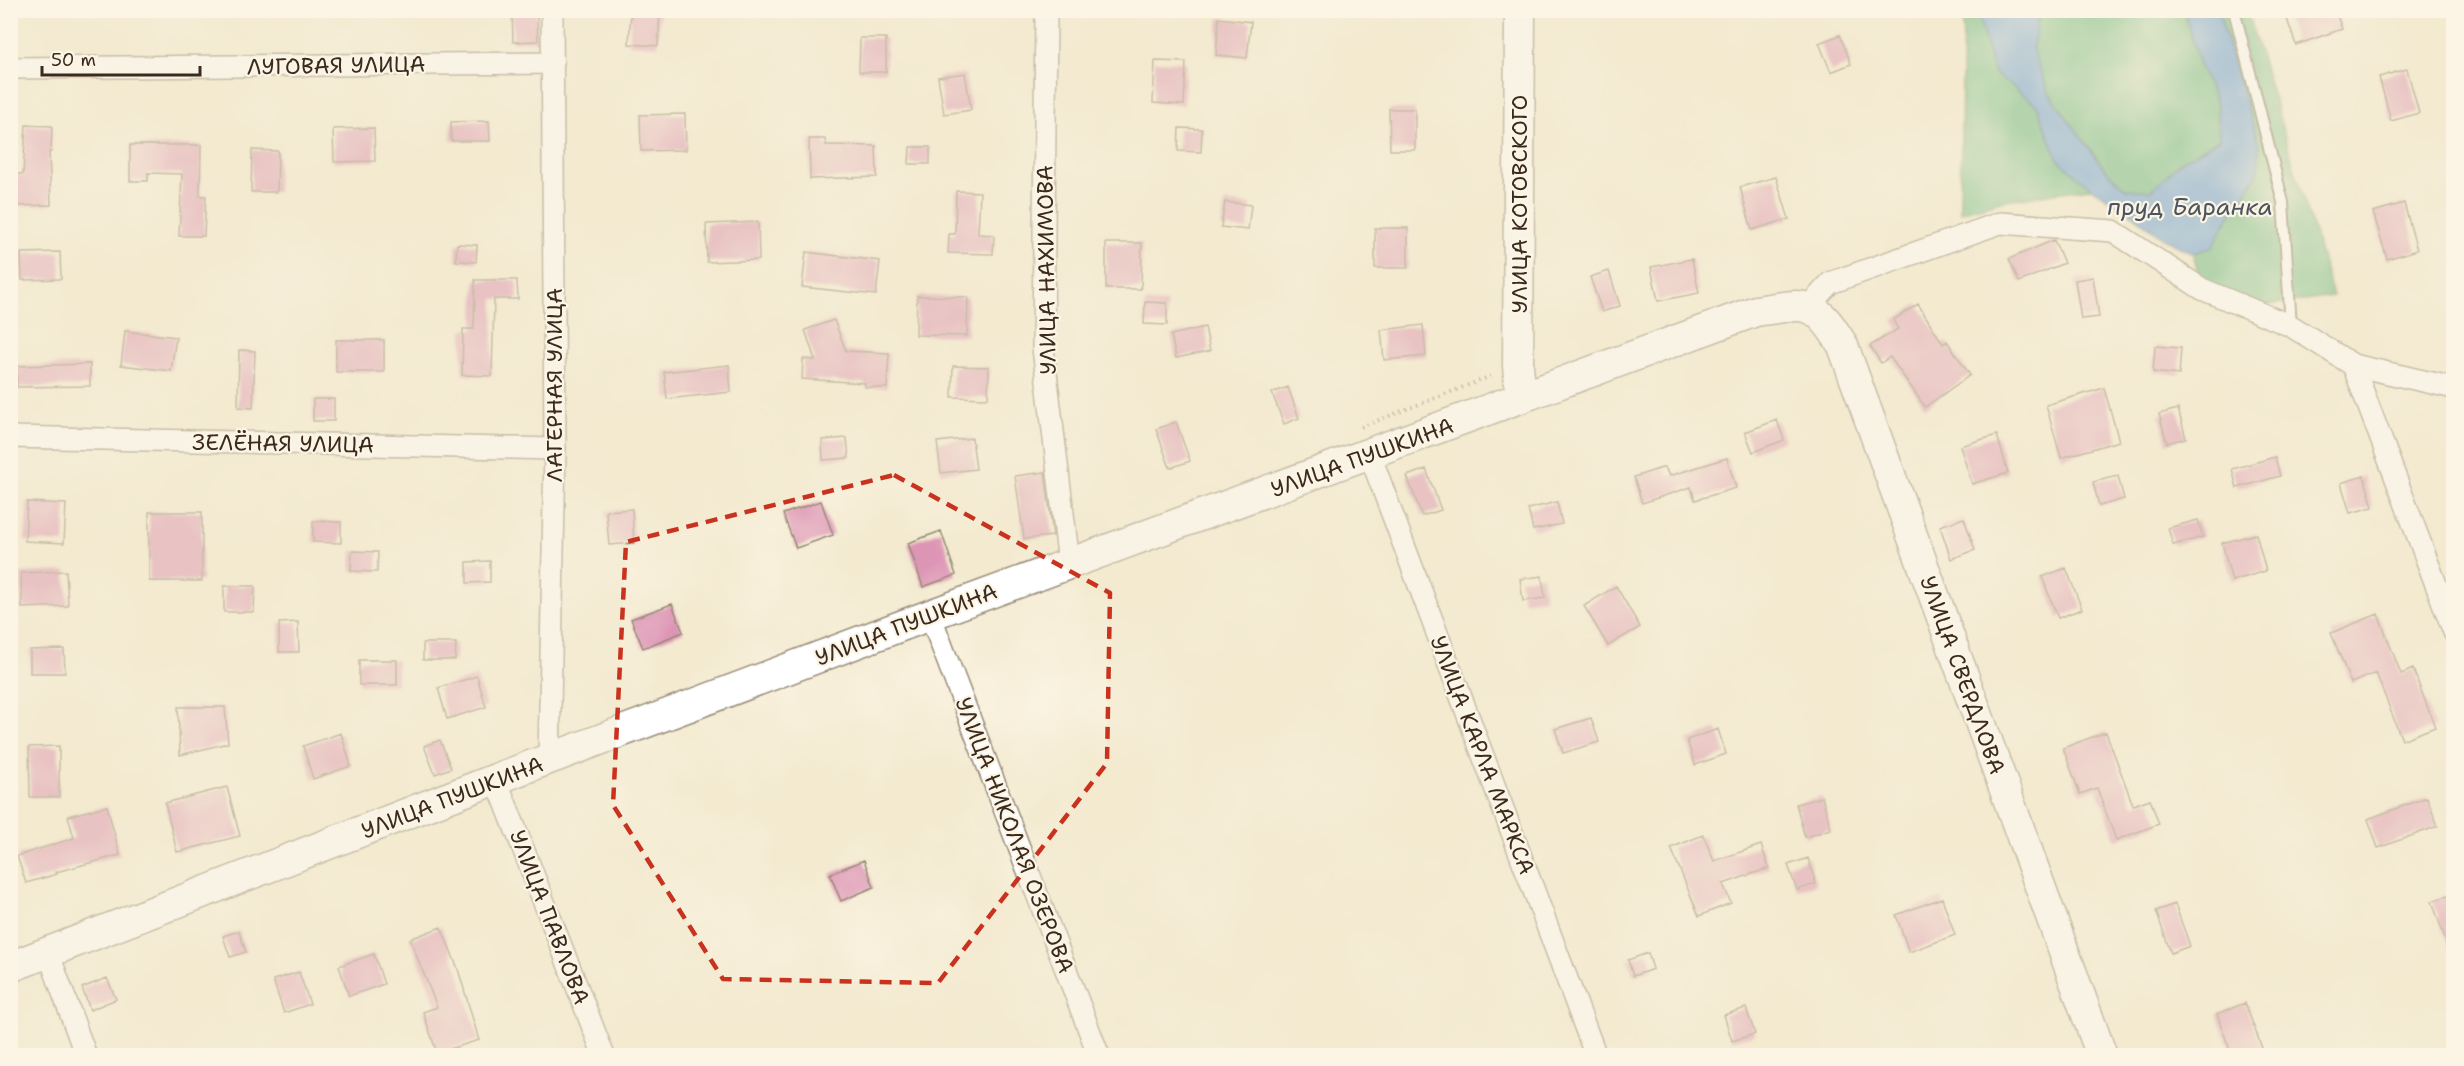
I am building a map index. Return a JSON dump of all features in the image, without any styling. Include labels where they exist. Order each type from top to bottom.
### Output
[{"type":"main road","name":"УЛИЦА КОТОВСКОГО","points":[[1520,10],[1518,366],[1521,398]]},
{"type":"main road","name":"УЛИЦА ПУШКИНА","points":[[10,967],[496,779],[1069,563],[1370,455],[1756,311],[1809,306]]},
{"type":"main road","name":"УЛИЦА СВЕРДЛОВА","points":[[1809,306],[1827,318],[1843,346],[2102,1056]]},
{"type":"street","name":"ЛАГЕРНАЯ УЛИЦА","points":[[549,760],[555,449],[552,10]]},
{"type":"street","name":"УЛИЦА НАХИМОВА","points":[[1046,10],[1043,348],[1069,563]]},
{"type":"street","name":"ЛУГОВАЯ УЛИЦА","points":[[10,68],[553,63]]},
{"type":"street","points":[[1809,306],[1830,284],[2000,223],[2113,231],[2202,289],[2291,326],[2354,365],[2454,388]]},
{"type":"street","points":[[2354,365],[2454,632]]},
{"type":"street","name":"ЗЕЛЁНАЯ УЛИЦА","points":[[10,437],[555,449]]},
{"type":"street","name":"УЛИЦА КАРЛА МАРКСА","points":[[1370,455],[1596,1056]]},
{"type":"street","name":"УЛИЦА НИКОЛАЯ ОЗЕРОВА","points":[[930,615],[1099,1056]]},
{"type":"street","name":"УЛИЦА ПАВЛОВА","points":[[496,779],[604,1056]]},
{"type":"street","points":[[48,952],[86,1056]]},
{"type":"lane","points":[[2234,10],[2283,202],[2291,326]]},
{"type":"highlighted area","points":[[894,475],[1110,593],[1107,763],[938,983],[723,979],[613,805],[626,542]]},
{"type":"green space","points":[[1963,11],[1981,11],[1980,22],[1994,73],[2037,105],[2058,159],[2091,188],[2005,200],[1960,212]]},
{"type":"green space","points":[[2040,11],[2184,11],[2199,64],[2217,105],[2219,139],[2179,163],[2152,191],[2126,189],[2104,168],[2049,93],[2032,49]]},
{"type":"green space","points":[[2218,11],[2247,11],[2333,296],[2248,308],[2202,289],[2193,253],[2213,247],[2259,145]]},
{"type":"water","name":"пруд Баранка","points":[[1981,11],[2040,11],[2032,49],[2049,93],[2104,168],[2126,189],[2151,191],[2179,163],[2219,139],[2217,105],[2199,64],[2184,11],[2218,11],[2259,145],[2258,174],[2226,222],[2213,247],[2193,253],[2166,240],[2131,213],[2091,188],[2058,159],[2037,105],[1994,73],[1980,22]]},
{"type":"building","points":[[512,10],[537,10],[538,41],[513,42]]},
{"type":"building","points":[[631,10],[660,12],[658,46],[629,44]]},
{"type":"building","points":[[2311,10],[2335,10],[2342,29],[2296,45],[2287,19]]},
{"type":"building","points":[[1219,18],[1251,22],[1247,58],[1216,55]]},
{"type":"building","points":[[1840,35],[1851,64],[1831,72],[1819,43]]},
{"type":"building","points":[[860,38],[886,38],[886,72],[859,72]]},
{"type":"building","points":[[1155,61],[1186,62],[1184,105],[1153,103]]},
{"type":"building","points":[[2407,69],[2419,113],[2391,121],[2379,77]]},
{"type":"building","points":[[965,73],[971,110],[944,114],[938,77]]},
{"type":"building","points":[[1389,109],[1415,109],[1415,150],[1390,150]]},
{"type":"building","points":[[685,114],[686,150],[641,151],[640,115]]},
{"type":"building","points":[[489,121],[490,141],[451,141],[451,122]]},
{"type":"building","points":[[26,125],[52,126],[51,152],[49,152],[51,205],[15,206],[14,174],[23,174]]},
{"type":"building","points":[[374,128],[375,161],[334,162],[333,129]]},
{"type":"building","points":[[1179,128],[1202,129],[1201,152],[1178,151]]},
{"type":"building","points":[[809,139],[825,139],[826,145],[876,146],[877,177],[810,179]]},
{"type":"building","points":[[130,145],[201,145],[200,196],[206,196],[204,236],[179,236],[182,174],[148,173],[148,181],[130,181]]},
{"type":"building","points":[[910,147],[930,147],[930,164],[909,164]]},
{"type":"building","points":[[252,150],[278,151],[277,192],[251,192]]},
{"type":"building","points":[[1776,177],[1789,219],[1752,230],[1740,187]]},
{"type":"building","points":[[956,191],[980,192],[978,234],[994,235],[993,254],[948,253],[949,234],[955,234]]},
{"type":"building","points":[[1225,202],[1251,205],[1248,230],[1221,227]]},
{"type":"building","points":[[2404,203],[2417,250],[2387,259],[2373,212]]},
{"type":"building","points":[[758,222],[759,260],[707,262],[706,224]]},
{"type":"building","points":[[1375,228],[1408,228],[1408,268],[1375,268]]},
{"type":"building","points":[[2054,240],[2064,263],[2019,282],[2009,259]]},
{"type":"building","points":[[1106,243],[1142,243],[1141,289],[1106,289]]},
{"type":"building","points":[[457,244],[477,245],[476,262],[456,261]]},
{"type":"building","points":[[60,252],[61,279],[22,280],[21,253]]},
{"type":"building","points":[[806,252],[880,261],[876,295],[802,287]]},
{"type":"building","points":[[1692,259],[1699,293],[1658,301],[1651,267]]},
{"type":"building","points":[[1609,271],[1620,306],[1602,312],[1590,277]]},
{"type":"building","points":[[2093,277],[2099,317],[2081,319],[2075,280]]},
{"type":"building","points":[[475,280],[517,280],[518,299],[494,299],[492,376],[462,375],[463,329],[474,329]]},
{"type":"building","points":[[917,296],[968,297],[967,336],[916,335]]},
{"type":"building","points":[[1145,302],[1167,303],[1167,325],[1144,324]]},
{"type":"building","points":[[1918,304],[1943,344],[1947,341],[1970,375],[1925,407],[1890,357],[1881,363],[1870,346],[1898,329],[1893,320]]},
{"type":"building","points":[[834,320],[846,351],[889,353],[887,388],[865,387],[865,383],[802,379],[803,359],[815,360],[805,330]]},
{"type":"building","points":[[1423,325],[1426,356],[1384,360],[1381,330]]},
{"type":"building","points":[[1205,327],[1210,351],[1176,358],[1171,335]]},
{"type":"building","points":[[125,331],[176,337],[171,371],[121,365]]},
{"type":"building","points":[[336,340],[384,340],[384,372],[336,372]]},
{"type":"building","points":[[2155,346],[2181,348],[2179,375],[2153,372]]},
{"type":"building","points":[[239,350],[255,351],[253,408],[238,407]]},
{"type":"building","points":[[90,364],[90,386],[17,387],[17,366]]},
{"type":"building","points":[[729,365],[731,392],[667,399],[664,372]]},
{"type":"building","points":[[953,366],[989,367],[988,398],[952,397]]},
{"type":"building","points":[[1288,387],[1299,418],[1284,424],[1272,393]]},
{"type":"building","points":[[2104,388],[2119,441],[2061,458],[2046,405]]},
{"type":"building","points":[[313,399],[334,399],[334,421],[313,421]]},
{"type":"building","points":[[2178,409],[2186,438],[2167,443],[2159,414]]},
{"type":"building","points":[[1777,420],[1784,440],[1753,452],[1745,432]]},
{"type":"building","points":[[1176,422],[1190,461],[1170,468],[1156,429]]},
{"type":"building","points":[[1997,435],[2008,473],[1972,484],[1960,446]]},
{"type":"building","points":[[847,438],[849,458],[823,460],[822,440]]},
{"type":"building","points":[[972,438],[976,469],[941,473],[937,442]]},
{"type":"building","points":[[2275,457],[2280,476],[2237,488],[2232,469]]},
{"type":"building","points":[[1727,458],[1736,488],[1695,500],[1691,487],[1642,503],[1634,477],[1665,467],[1669,476]]},
{"type":"building","points":[[1426,469],[1441,510],[1422,516],[1407,476]]},
{"type":"building","points":[[1045,472],[1053,536],[1024,539],[1015,476]]},
{"type":"building","points":[[2118,476],[2124,499],[2099,506],[2093,482]]},
{"type":"building","points":[[2364,476],[2373,507],[2350,513],[2341,483]]},
{"type":"building","points":[[821,501],[833,535],[796,548],[783,514]]},
{"type":"building","points":[[27,502],[66,504],[64,543],[25,541]]},
{"type":"building","points":[[1557,502],[1562,524],[1533,530],[1528,509]]},
{"type":"building","points":[[632,509],[634,543],[609,545],[606,511]]},
{"type":"building","points":[[149,512],[202,512],[202,581],[149,581]]},
{"type":"building","points":[[1964,518],[1975,550],[1951,559],[1940,526]]},
{"type":"building","points":[[2198,520],[2203,537],[2173,545],[2168,528]]},
{"type":"building","points":[[313,521],[341,522],[341,543],[313,542]]},
{"type":"building","points":[[941,531],[956,575],[923,587],[908,543]]},
{"type":"building","points":[[2256,534],[2266,571],[2232,581],[2222,543]]},
{"type":"building","points":[[352,551],[378,552],[377,572],[351,571]]},
{"type":"building","points":[[490,561],[490,582],[467,583],[467,562]]},
{"type":"building","points":[[2066,568],[2082,609],[2058,618],[2042,577]]},
{"type":"building","points":[[66,571],[68,606],[22,608],[21,573]]},
{"type":"building","points":[[1542,576],[1545,598],[1523,601],[1520,579]]},
{"type":"building","points":[[224,586],[255,586],[254,612],[224,612]]},
{"type":"building","points":[[1616,586],[1640,627],[1608,646],[1584,606]]},
{"type":"building","points":[[672,604],[683,632],[643,648],[631,619]]},
{"type":"building","points":[[2378,614],[2401,674],[2413,669],[2435,727],[2402,740],[2376,673],[2351,683],[2331,633]]},
{"type":"building","points":[[298,622],[299,652],[279,652],[279,623]]},
{"type":"building","points":[[423,643],[456,643],[455,660],[423,660]]},
{"type":"building","points":[[64,649],[65,673],[30,673],[30,650]]},
{"type":"building","points":[[359,660],[397,660],[397,685],[359,685]]},
{"type":"building","points":[[477,676],[486,707],[447,719],[438,688]]},
{"type":"building","points":[[178,707],[225,707],[228,743],[180,755]]},
{"type":"building","points":[[1591,718],[1599,742],[1563,753],[1555,729]]},
{"type":"building","points":[[1718,729],[1726,754],[1695,765],[1687,740]]},
{"type":"building","points":[[2106,732],[2133,805],[2150,799],[2159,824],[2116,840],[2097,788],[2080,794],[2063,748]]},
{"type":"building","points":[[341,733],[351,766],[313,779],[303,746]]},
{"type":"building","points":[[440,740],[451,768],[435,774],[424,746]]},
{"type":"building","points":[[59,746],[59,797],[30,797],[29,747]]},
{"type":"building","points":[[227,787],[240,836],[177,852],[165,803]]},
{"type":"building","points":[[1822,797],[1831,829],[1805,837],[1796,804]]},
{"type":"building","points":[[2427,797],[2438,826],[2378,848],[2368,819]]},
{"type":"building","points":[[107,806],[120,855],[56,872],[57,874],[26,883],[17,856],[74,838],[68,816]]},
{"type":"building","points":[[1703,835],[1714,861],[1761,845],[1769,868],[1723,884],[1731,903],[1699,916],[1671,848]]},
{"type":"building","points":[[1808,858],[1816,884],[1797,890],[1788,865]]},
{"type":"building","points":[[864,860],[874,887],[841,901],[830,874]]},
{"type":"building","points":[[2454,894],[2454,956],[2451,956],[2432,901]]},
{"type":"building","points":[[1942,898],[1955,935],[1909,952],[1896,915]]},
{"type":"building","points":[[2175,904],[2190,946],[2171,953],[2156,911]]},
{"type":"building","points":[[441,927],[458,969],[479,1040],[437,1053],[423,1012],[437,1007],[410,939]]},
{"type":"building","points":[[239,931],[246,952],[230,957],[223,936]]},
{"type":"building","points":[[1648,953],[1653,969],[1633,976],[1628,960]]},
{"type":"building","points":[[374,954],[384,984],[349,996],[339,966]]},
{"type":"building","points":[[299,972],[310,1004],[284,1013],[273,980]]},
{"type":"building","points":[[107,978],[116,999],[90,1010],[82,988]]},
{"type":"building","points":[[2245,1003],[2265,1056],[2232,1056],[2217,1014]]},
{"type":"building","points":[[1746,1008],[1755,1034],[1732,1041],[1724,1015]]}]
